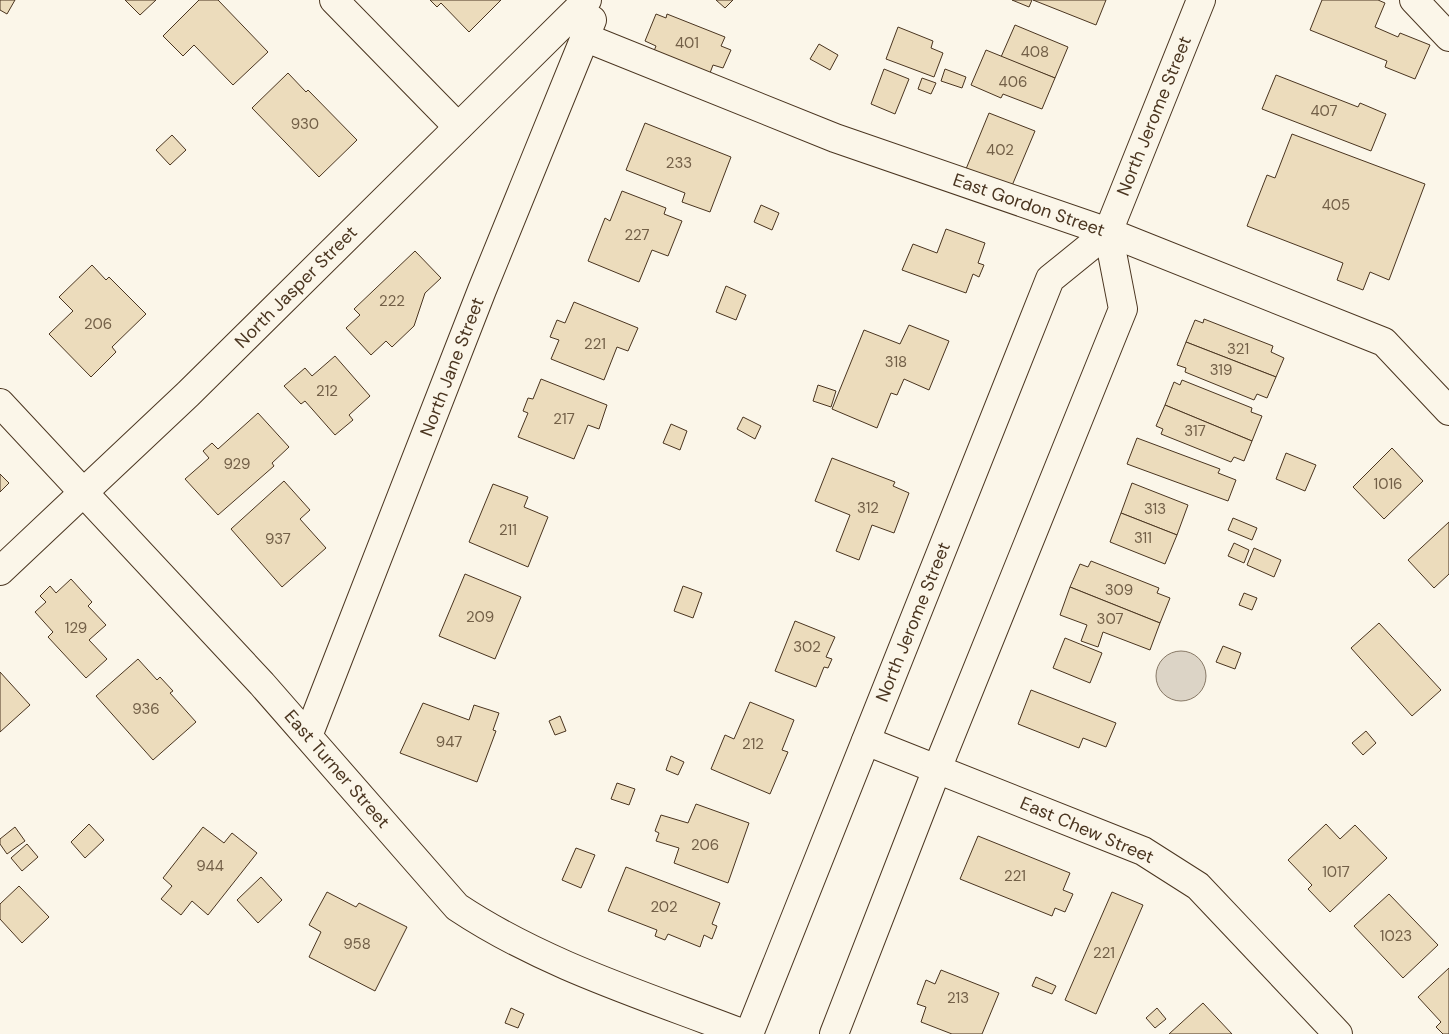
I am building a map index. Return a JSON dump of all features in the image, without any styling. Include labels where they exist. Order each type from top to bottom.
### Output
[{"type":"street","points":[[334,0],[458,128]]},
{"type":"street","name":"North Jasper Street","points":[[0,570],[188,394],[587,0]]},
{"type":"street","name":"North Jane Street","points":[[308,736],[600,0]]},
{"type":"street","name":"North Jerome Street","points":[[749,1034],[1050,279],[1108,232],[1201,0]]},
{"type":"street","points":[[1414,0],[1449,37]]},
{"type":"street","name":"East Gordon Street","points":[[584,37],[835,138],[1108,232],[1384,342],[1449,411]]},
{"type":"street","points":[[834,1034],[937,769],[1123,309],[1108,232]]},
{"type":"street","name":"East Turner Street","points":[[0,403],[308,736],[456,907],[493,931],[538,954],[744,1034]]},
{"type":"street","name":"East Chew Street","points":[[866,741],[1143,851],[1166,864],[1198,886],[1338,1034]]},
{"type":"shaded area","points":[[1176,651],[1186,651],[1199,658],[1206,671],[1206,681],[1199,694],[1186,701],[1176,701],[1167,697],[1160,690],[1156,681],[1156,671],[1160,662],[1167,655]]},
{"type":"building","points":[[0,0],[15,0],[7,14],[0,10]]},
{"type":"building","points":[[125,0],[156,0],[140,15]]},
{"type":"building","points":[[199,0],[218,0],[268,52],[233,85],[194,45],[183,56],[163,36]]},
{"type":"building","points":[[430,0],[501,0],[469,32],[441,3],[437,7]]},
{"type":"building","points":[[716,0],[733,0],[725,8]]},
{"type":"building","points":[[1012,0],[1032,0],[1029,7]]},
{"type":"building","points":[[1033,0],[1106,0],[1096,25]]},
{"type":"building","points":[[1322,0],[1378,0],[1385,3],[1375,27],[1398,37],[1400,33],[1430,45],[1415,79],[1385,67],[1387,61],[1310,30]]},
{"type":"building","points":[[656,14],[666,18],[667,14],[725,37],[721,46],[731,50],[723,68],[713,65],[710,73],[654,51],[656,46],[645,41]]},
{"type":"building","points":[[1015,25],[1068,47],[1055,78],[1001,57]]},
{"type":"building","points":[[898,27],[933,41],[931,48],[943,53],[934,77],[886,59]]},
{"type":"building","points":[[819,44],[838,55],[830,70],[810,59]]},
{"type":"building","points":[[986,50],[1055,78],[1042,109],[1003,94],[1001,98],[971,85]]},
{"type":"building","points":[[884,69],[909,79],[895,114],[871,104]]},
{"type":"building","points":[[945,69],[966,77],[962,88],[941,81]]},
{"type":"building","points":[[288,73],[306,92],[308,90],[357,140],[319,177],[252,108]]},
{"type":"building","points":[[1276,75],[1358,107],[1360,103],[1386,114],[1371,151],[1262,109]]},
{"type":"building","points":[[922,78],[936,83],[931,94],[918,89]]},
{"type":"building","points":[[989,113],[1035,131],[1011,188],[966,169]]},
{"type":"building","points":[[645,123],[731,157],[710,212],[682,202],[685,193],[626,170]]},
{"type":"building","points":[[1292,134],[1425,184],[1389,280],[1370,272],[1363,290],[1337,280],[1343,263],[1247,226],[1267,175],[1275,178]]},
{"type":"building","points":[[172,135],[186,150],[170,165],[156,150]]},
{"type":"building","points":[[622,191],[666,208],[664,214],[682,221],[668,256],[652,250],[639,282],[588,261],[605,218],[610,221]]},
{"type":"building","points":[[761,205],[779,213],[772,230],[754,222]]},
{"type":"building","points":[[946,229],[985,243],[978,263],[984,265],[979,277],[973,274],[966,293],[902,270],[913,244],[937,253]]},
{"type":"building","points":[[415,251],[441,278],[425,293],[414,326],[392,347],[386,341],[371,355],[346,328],[360,315],[354,309]]},
{"type":"building","points":[[92,265],[106,280],[109,277],[146,314],[112,347],[116,352],[91,377],[49,334],[73,311],[59,297]]},
{"type":"building","points":[[726,286],[746,295],[736,320],[716,312]]},
{"type":"building","points":[[574,302],[638,328],[628,351],[617,347],[604,380],[551,359],[559,340],[550,337],[557,320],[565,323]]},
{"type":"building","points":[[1204,319],[1273,346],[1271,352],[1284,358],[1276,377],[1186,342],[1195,320],[1203,323]]},
{"type":"building","points":[[909,325],[949,341],[929,390],[904,379],[897,395],[891,393],[877,428],[832,409],[864,330],[900,344]]},
{"type":"building","points":[[1186,342],[1276,377],[1267,398],[1257,394],[1254,400],[1185,372],[1186,368],[1177,365]]},
{"type":"building","points":[[335,356],[370,396],[349,415],[353,420],[335,435],[305,401],[301,404],[284,386],[305,368],[312,376]]},
{"type":"building","points":[[541,379],[607,405],[599,429],[588,425],[574,459],[518,437],[528,413],[523,411],[528,398],[533,399]]},
{"type":"building","points":[[1182,380],[1252,408],[1251,412],[1262,416],[1252,441],[1165,405],[1174,382],[1180,385]]},
{"type":"building","points":[[818,385],[836,391],[831,407],[813,401]]},
{"type":"building","points":[[1165,405],[1252,441],[1244,461],[1234,457],[1231,462],[1161,434],[1163,429],[1156,426]]},
{"type":"building","points":[[258,413],[289,447],[272,463],[274,466],[218,515],[185,479],[209,458],[203,451],[212,443],[218,449]]},
{"type":"building","points":[[743,417],[761,426],[755,439],[737,429]]},
{"type":"building","points":[[671,424],[687,431],[680,450],[663,443]]},
{"type":"building","points":[[1137,438],[1220,469],[1218,473],[1236,480],[1228,501],[1127,464]]},
{"type":"building","points":[[1392,448],[1423,481],[1384,519],[1353,487]]},
{"type":"building","points":[[1286,453],[1316,465],[1305,491],[1276,479]]},
{"type":"building","points":[[832,458],[895,482],[893,486],[909,493],[894,533],[872,525],[859,560],[836,551],[850,515],[815,501]]},
{"type":"building","points":[[0,474],[9,483],[0,492]]},
{"type":"building","points":[[284,481],[310,510],[300,519],[326,548],[282,587],[231,529]]},
{"type":"building","points":[[1132,483],[1188,505],[1177,535],[1121,513]]},
{"type":"building","points":[[493,484],[528,497],[524,507],[548,517],[528,567],[469,542]]},
{"type":"building","points":[[1121,513],[1177,535],[1165,564],[1110,542]]},
{"type":"building","points":[[1233,518],[1257,528],[1252,540],[1228,530]]},
{"type":"building","points":[[1449,522],[1449,574],[1434,588],[1408,560]]},
{"type":"building","points":[[1234,543],[1249,550],[1244,563],[1228,556]]},
{"type":"building","points":[[1254,548],[1281,560],[1274,577],[1247,565]]},
{"type":"building","points":[[1091,561],[1159,588],[1157,593],[1170,598],[1160,623],[1070,587],[1080,564],[1088,567]]},
{"type":"building","points":[[465,574],[521,597],[495,659],[439,636]]},
{"type":"building","points":[[71,579],[92,602],[88,606],[106,625],[89,640],[107,659],[86,678],[48,637],[53,632],[35,612],[46,602],[40,596],[50,586],[56,593]]},
{"type":"building","points":[[683,586],[702,593],[693,618],[674,611]]},
{"type":"building","points":[[1070,587],[1160,623],[1150,650],[1103,632],[1098,647],[1081,641],[1087,625],[1060,615]]},
{"type":"building","points":[[1244,593],[1257,598],[1252,610],[1239,605]]},
{"type":"building","points":[[795,621],[835,637],[826,657],[832,659],[828,668],[824,667],[816,687],[775,671]]},
{"type":"building","points":[[1379,623],[1441,690],[1412,716],[1351,648]]},
{"type":"building","points":[[1065,638],[1102,653],[1090,683],[1053,668]]},
{"type":"building","points":[[1223,646],[1241,653],[1235,669],[1216,662]]},
{"type":"building","points":[[138,659],[157,680],[160,677],[173,691],[170,693],[196,722],[153,760],[96,696]]},
{"type":"building","points":[[0,672],[30,705],[0,732]]},
{"type":"building","points":[[1031,690],[1116,723],[1106,747],[1083,738],[1079,748],[1018,724]]},
{"type":"building","points":[[750,702],[794,720],[782,750],[788,752],[770,794],[711,769],[725,735],[734,739]]},
{"type":"building","points":[[423,703],[469,720],[474,705],[499,713],[493,730],[496,731],[477,782],[400,753]]},
{"type":"building","points":[[560,716],[566,731],[555,735],[549,721]]},
{"type":"building","points":[[1366,731],[1376,743],[1363,755],[1352,743]]},
{"type":"building","points":[[671,756],[684,762],[678,775],[666,770]]},
{"type":"building","points":[[617,783],[635,789],[629,805],[611,799]]},
{"type":"building","points":[[696,804],[749,823],[728,883],[674,863],[679,848],[656,841],[659,833],[655,831],[661,815],[688,823]]},
{"type":"building","points":[[89,824],[104,840],[85,858],[71,842]]},
{"type":"building","points":[[1326,824],[1340,839],[1355,825],[1387,858],[1330,912],[1308,889],[1312,885],[1288,860]]},
{"type":"building","points":[[15,827],[25,841],[7,854],[0,844],[0,839]]},
{"type":"building","points":[[203,827],[224,843],[232,833],[257,853],[208,915],[192,901],[181,915],[161,899],[172,886],[163,878]]},
{"type":"building","points":[[978,836],[1070,873],[1063,890],[1073,894],[1065,912],[1055,908],[1052,916],[960,879]]},
{"type":"building","points":[[27,844],[38,857],[22,871],[11,858]]},
{"type":"building","points":[[576,848],[595,855],[581,888],[562,880]]},
{"type":"building","points":[[626,867],[720,903],[712,924],[717,926],[712,939],[704,935],[700,947],[668,934],[665,940],[655,936],[657,930],[608,911]]},
{"type":"building","points":[[261,877],[282,900],[258,923],[237,900]]},
{"type":"building","points":[[19,886],[49,917],[22,943],[0,919],[0,904]]},
{"type":"building","points":[[327,892],[356,907],[359,903],[407,927],[375,991],[309,957],[321,932],[309,925]]},
{"type":"building","points":[[1112,892],[1143,905],[1096,1014],[1065,1000]]},
{"type":"building","points":[[1389,894],[1438,945],[1403,978],[1354,926]]},
{"type":"building","points":[[1449,968],[1449,1034],[1443,1034],[1436,1027],[1441,1022],[1418,997]]},
{"type":"building","points":[[941,970],[999,993],[982,1034],[952,1034],[921,1022],[926,1007],[917,1004],[926,980],[935,984]]},
{"type":"building","points":[[1036,977],[1056,986],[1052,994],[1032,986]]},
{"type":"building","points":[[1203,1003],[1232,1034],[1169,1034]]},
{"type":"building","points":[[511,1008],[524,1014],[518,1028],[505,1023]]},
{"type":"building","points":[[1157,1008],[1166,1019],[1155,1028],[1146,1018]]}]
